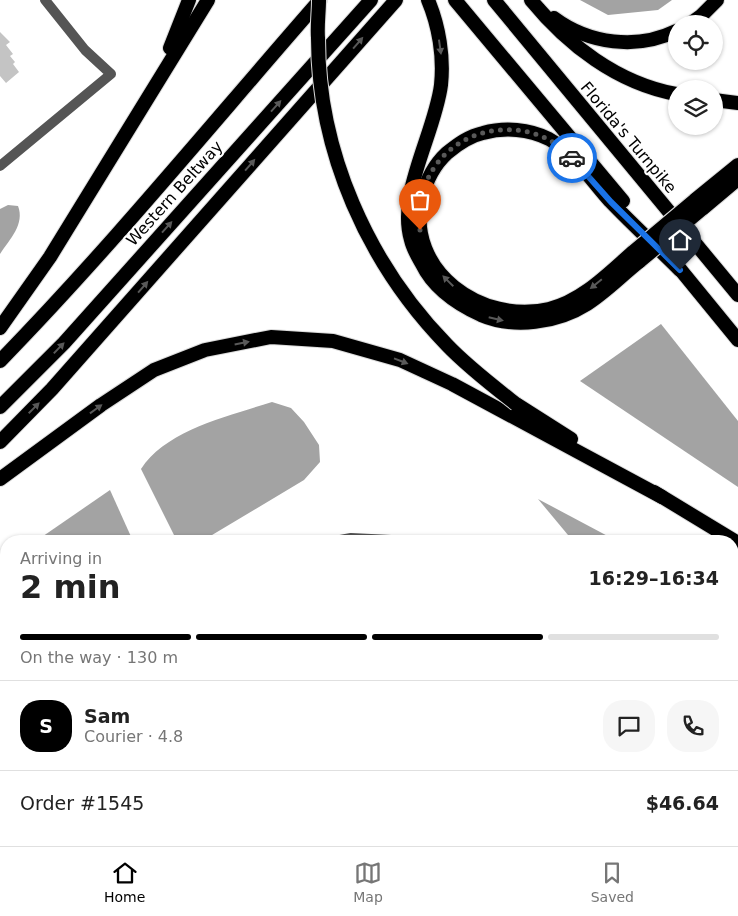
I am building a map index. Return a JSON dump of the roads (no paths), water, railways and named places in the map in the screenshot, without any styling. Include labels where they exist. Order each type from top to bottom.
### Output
[{"type":"highway","points":[[120,141],[176,36],[189,0]]},
{"type":"highway","points":[[0,328],[50,257],[208,0]]},
{"type":"highway","points":[[320,0],[318,39],[322,95],[332,143],[347,191],[367,236],[389,274],[421,317],[448,346],[483,378],[516,404],[725,535]]},
{"type":"highway","name":"Western Beltway","points":[[0,361],[79,277],[320,0]]},
{"type":"highway","name":"Western Beltway","points":[[0,407],[64,343],[371,0]]},
{"type":"highway","points":[[0,442],[52,389],[396,0]]},
{"type":"highway","points":[[428,0],[437,28],[441,56],[441,85],[431,127],[413,184],[408,219],[411,239],[424,269],[449,297],[467,309],[496,320],[526,323],[552,319],[572,312],[587,304],[636,257],[699,205],[738,179]]},
{"type":"highway","points":[[455,0],[738,340]]},
{"type":"highway","name":"Florida's Turnpike","points":[[494,0],[738,295]]},
{"type":"highway","points":[[531,0],[549,22],[570,42],[589,56],[634,81],[668,92]]},
{"type":"highway","points":[[535,0],[550,15],[567,26],[608,41],[626,43],[644,41],[668,34]]},
{"type":"highway","points":[[702,15],[717,0]]},
{"type":"highway","points":[[723,102],[738,104]]},
{"type":"highway","points":[[636,257],[581,295],[549,309],[528,312],[493,308],[474,301],[456,289],[444,278],[433,263],[424,247],[420,230],[419,208],[424,188],[432,171],[442,158],[460,142],[476,134],[493,130],[511,129],[533,132],[550,140],[566,151],[611,202],[680,270]]},
{"type":"highway","points":[[699,205],[738,165]]},
{"type":"highway","points":[[0,480],[101,405],[154,370],[205,350],[271,338],[333,341],[400,360],[452,384],[662,497]]},
{"type":"street","points":[[0,166],[110,74],[85,50],[45,0]]}]
